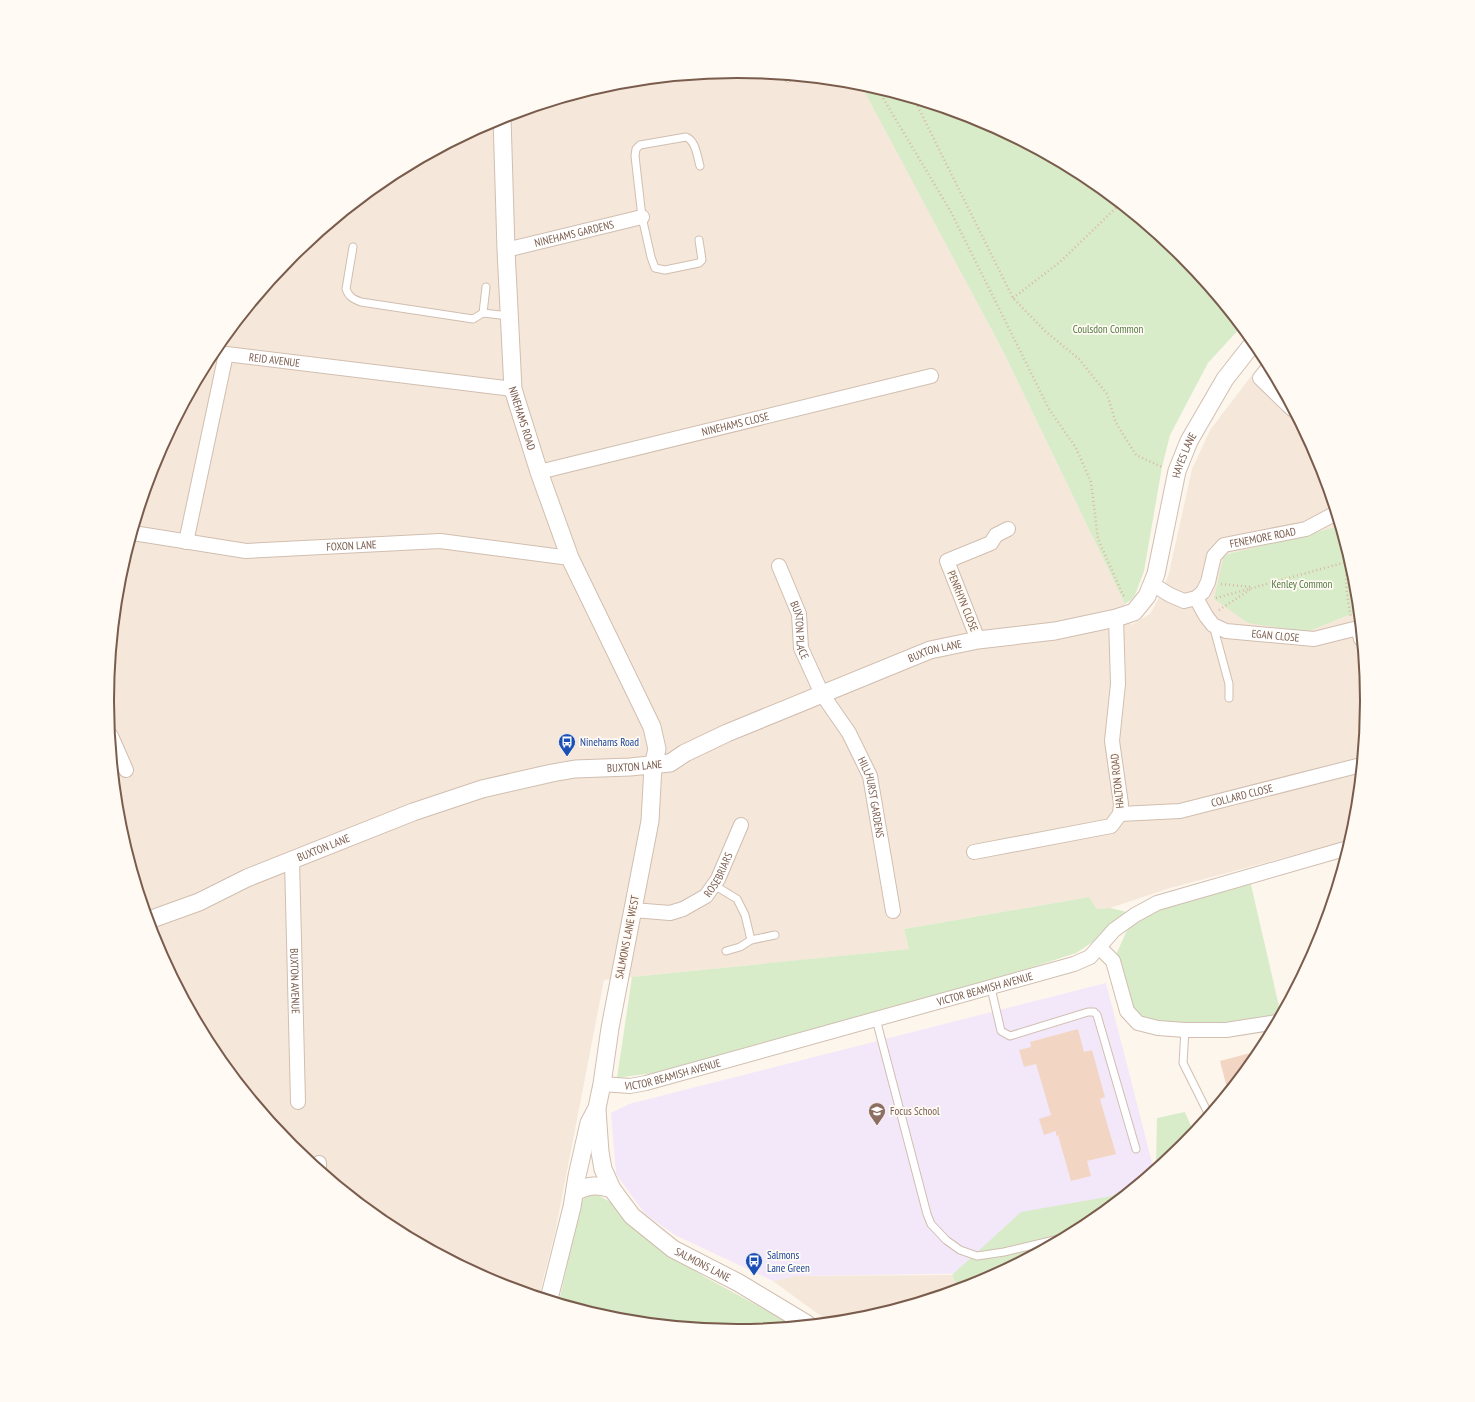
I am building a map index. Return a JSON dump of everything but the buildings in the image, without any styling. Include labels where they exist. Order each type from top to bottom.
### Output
[{"type":"street","name":"NINEHAMS ROAD","points":[[502,124],[512,389],[539,472],[570,558],[652,728],[657,749],[653,766]]},
{"type":"street","name":"NINEHAMS GARDENS","points":[[506,250],[642,217]]},
{"type":"street","name":"HAYES LANE","points":[[1152,584],[1159,563],[1178,471],[1189,441],[1204,412],[1225,379],[1250,347]]},
{"type":"street","name":"REID AVENUE","points":[[186,542],[226,354],[512,389]]},
{"type":"street","points":[[1266,371],[1260,378],[1282,399]]},
{"type":"street","name":"NINEHAMS CLOSE","points":[[539,472],[931,376]]},
{"type":"street","name":"FENEMORE ROAD","points":[[1196,598],[1203,592],[1208,582],[1214,556],[1224,545],[1306,529],[1331,515]]},
{"type":"street","name":"PENRHYN CLOSE","points":[[978,640],[947,561],[991,543],[996,535],[1008,529]]},
{"type":"street","name":"FOXON LANE","points":[[138,534],[246,551],[440,541],[570,558]]},
{"type":"street","name":"BUXTON PLACE","points":[[778,566],[798,614],[801,648],[822,694]]},
{"type":"street","points":[[1140,606],[1152,584],[1170,595],[1184,600],[1196,598],[1209,620]]},
{"type":"street","name":"BUXTON LANE","points":[[154,918],[199,902],[247,878],[292,860],[413,812],[482,788],[575,769],[653,766],[670,763],[685,753],[726,733],[930,650],[978,640],[1055,631],[1116,618],[1134,612],[1140,606]]},
{"type":"street","name":"HALTON ROAD","points":[[974,852],[1112,826],[1120,814],[1121,804],[1112,741],[1118,684],[1116,618]]},
{"type":"street","name":"EGAN CLOSE","points":[[1209,620],[1226,631],[1314,639],[1356,634]]},
{"type":"street","name":"HILLHURST GARDENS","points":[[822,694],[849,733],[870,776],[893,911]]},
{"type":"street","points":[[117,749],[126,770]]},
{"type":"street","name":"SALMONS LANE WEST","points":[[612,1189],[603,1169],[600,1152],[597,1108],[610,1028],[650,821],[653,766]]},
{"type":"street","name":"COLLARD CLOSE","points":[[1120,814],[1180,810],[1357,766]]},
{"type":"street","name":"ROSEBRIARS","points":[[633,910],[670,913],[683,909],[706,896],[718,880],[741,826]]},
{"type":"street","name":"VICTOR BEAMISH AVENUE","points":[[602,1084],[630,1086],[646,1083],[1074,964],[1090,957],[1114,930],[1135,914],[1157,903],[1342,850]]},
{"type":"street","name":"BUXTON AVENUE","points":[[292,860],[298,1102]]},
{"type":"street","points":[[1099,947],[1113,961],[1127,1011],[1138,1024],[1158,1028],[1185,1030],[1226,1030],[1271,1023]]},
{"type":"street","name":"SALMONS LANE WEST","points":[[550,1295],[575,1192],[577,1176],[589,1123],[597,1108]]},
{"type":"street","points":[[575,1192],[584,1187],[597,1185],[612,1189]]},
{"type":"street","name":"SALMONS LANE","points":[[612,1189],[632,1216],[672,1249],[739,1283],[802,1321]]},
{"type":"lane","points":[[699,240],[702,260],[699,263],[665,270],[655,268],[642,217],[635,156],[636,149],[640,145],[686,137],[691,138],[694,143],[700,166]]},
{"type":"lane","points":[[353,246],[346,289],[349,296],[354,299],[361,302],[473,319],[483,313],[509,316]]},
{"type":"lane","points":[[483,313],[486,287]]},
{"type":"lane","points":[[1209,620],[1228,678],[1229,698]]},
{"type":"lane","points":[[714,885],[737,899],[745,915],[751,940]]},
{"type":"lane","points":[[726,951],[740,947],[751,940],[775,935]]},
{"type":"lane","points":[[991,988],[1001,1031],[1010,1036],[1088,1012],[1094,1012],[1097,1015],[1136,1149]]},
{"type":"lane","points":[[876,1019],[927,1214],[931,1224],[946,1240],[960,1250],[977,1256],[1004,1252],[1048,1242]]},
{"type":"lane","points":[[1185,1030],[1183,1063],[1207,1111]]},
{"type":"path","points":[[881,95],[951,212],[1049,409],[1076,448],[1091,482],[1098,539],[1123,595],[1140,606]]},
{"type":"path","points":[[917,104],[1013,298],[1045,331],[1079,359],[1107,394],[1116,423],[1136,455],[1162,467],[1178,471]]},
{"type":"path","points":[[1013,298],[1020,291],[1060,262],[1117,207]]},
{"type":"path","points":[[1196,598],[1211,600],[1344,561]]},
{"type":"path","points":[[1347,571],[1348,601],[1356,626]]},
{"type":"path","points":[[1208,582],[1254,587]]},
{"type":"path","points":[[1209,620],[1216,612],[1254,587]]},
{"type":"shaded area","points":[[697,79],[778,79],[819,83],[865,91],[1003,351],[1125,604],[1131,625],[1150,614],[1160,596],[1169,573],[1192,469],[1210,430],[1261,363],[1296,425],[1313,463],[1335,527],[1224,555],[1307,632],[1354,613],[1359,660],[1359,742],[1349,823],[1344,842],[1170,888],[1110,908],[1097,909],[1089,897],[904,929],[909,949],[604,980],[555,1233],[540,1292],[499,1277],[426,1241],[391,1219],[358,1195],[297,1142],[269,1112],[219,1047],[179,977],[162,939],[148,901],[126,823],[116,742],[114,701],[120,620],[126,579],[136,540],[162,463],[179,425],[198,389],[219,355],[243,322],[269,290],[297,260],[327,233],[358,207],[391,183],[426,161],[499,125],[537,111],[576,99],[656,83]]},
{"type":"shaded area","name":"Focus School","points":[[1106,983],[1153,1165],[1121,1192],[1033,1250],[984,1273],[795,1276],[773,1281],[675,1235],[645,1214],[616,1174],[611,1113],[629,1104]]},
{"type":"shaded area","points":[[952,1275],[956,1284],[899,1303],[824,1318],[773,1281],[795,1276]]},
{"type":"green space","name":"Coulsdon Common","points":[[864,91],[899,99],[976,125],[1049,161],[1084,183],[1117,207],[1178,260],[1206,290],[1238,330],[1208,363],[1170,435],[1162,467],[1144,571],[1135,595],[1125,604],[1003,351]]},
{"type":"green space","name":"Kenley Common","points":[[1335,527],[1349,579],[1354,613],[1307,632],[1248,623],[1214,599],[1224,555]]},
{"type":"green space","points":[[1249,876],[1279,1008],[1271,1023],[1226,1030],[1138,1023],[1113,961],[1134,915],[1076,953],[1005,976],[653,1073],[617,1078],[632,977],[909,949],[904,929],[1089,897],[1097,909],[1110,908],[1135,914]]},
{"type":"green space","points":[[1185,1112],[1192,1127],[1156,1162],[1157,1118]]},
{"type":"green space","points":[[1130,1184],[1084,1219],[1049,1241],[1013,1260],[956,1284],[952,1275],[1021,1212],[1112,1196]]},
{"type":"green space","points":[[588,1194],[598,1195],[612,1203],[639,1233],[703,1276],[786,1322],[738,1324],[697,1323],[656,1319],[616,1312],[560,1298],[581,1202]]},
{"type":"place","name":"Ninehams Road","points":[[567,757]]},
{"type":"place","name":"Focus School","points":[[877,1126]]},
{"type":"place","name":"Salmons Lane Green","points":[[754,1276]]}]
